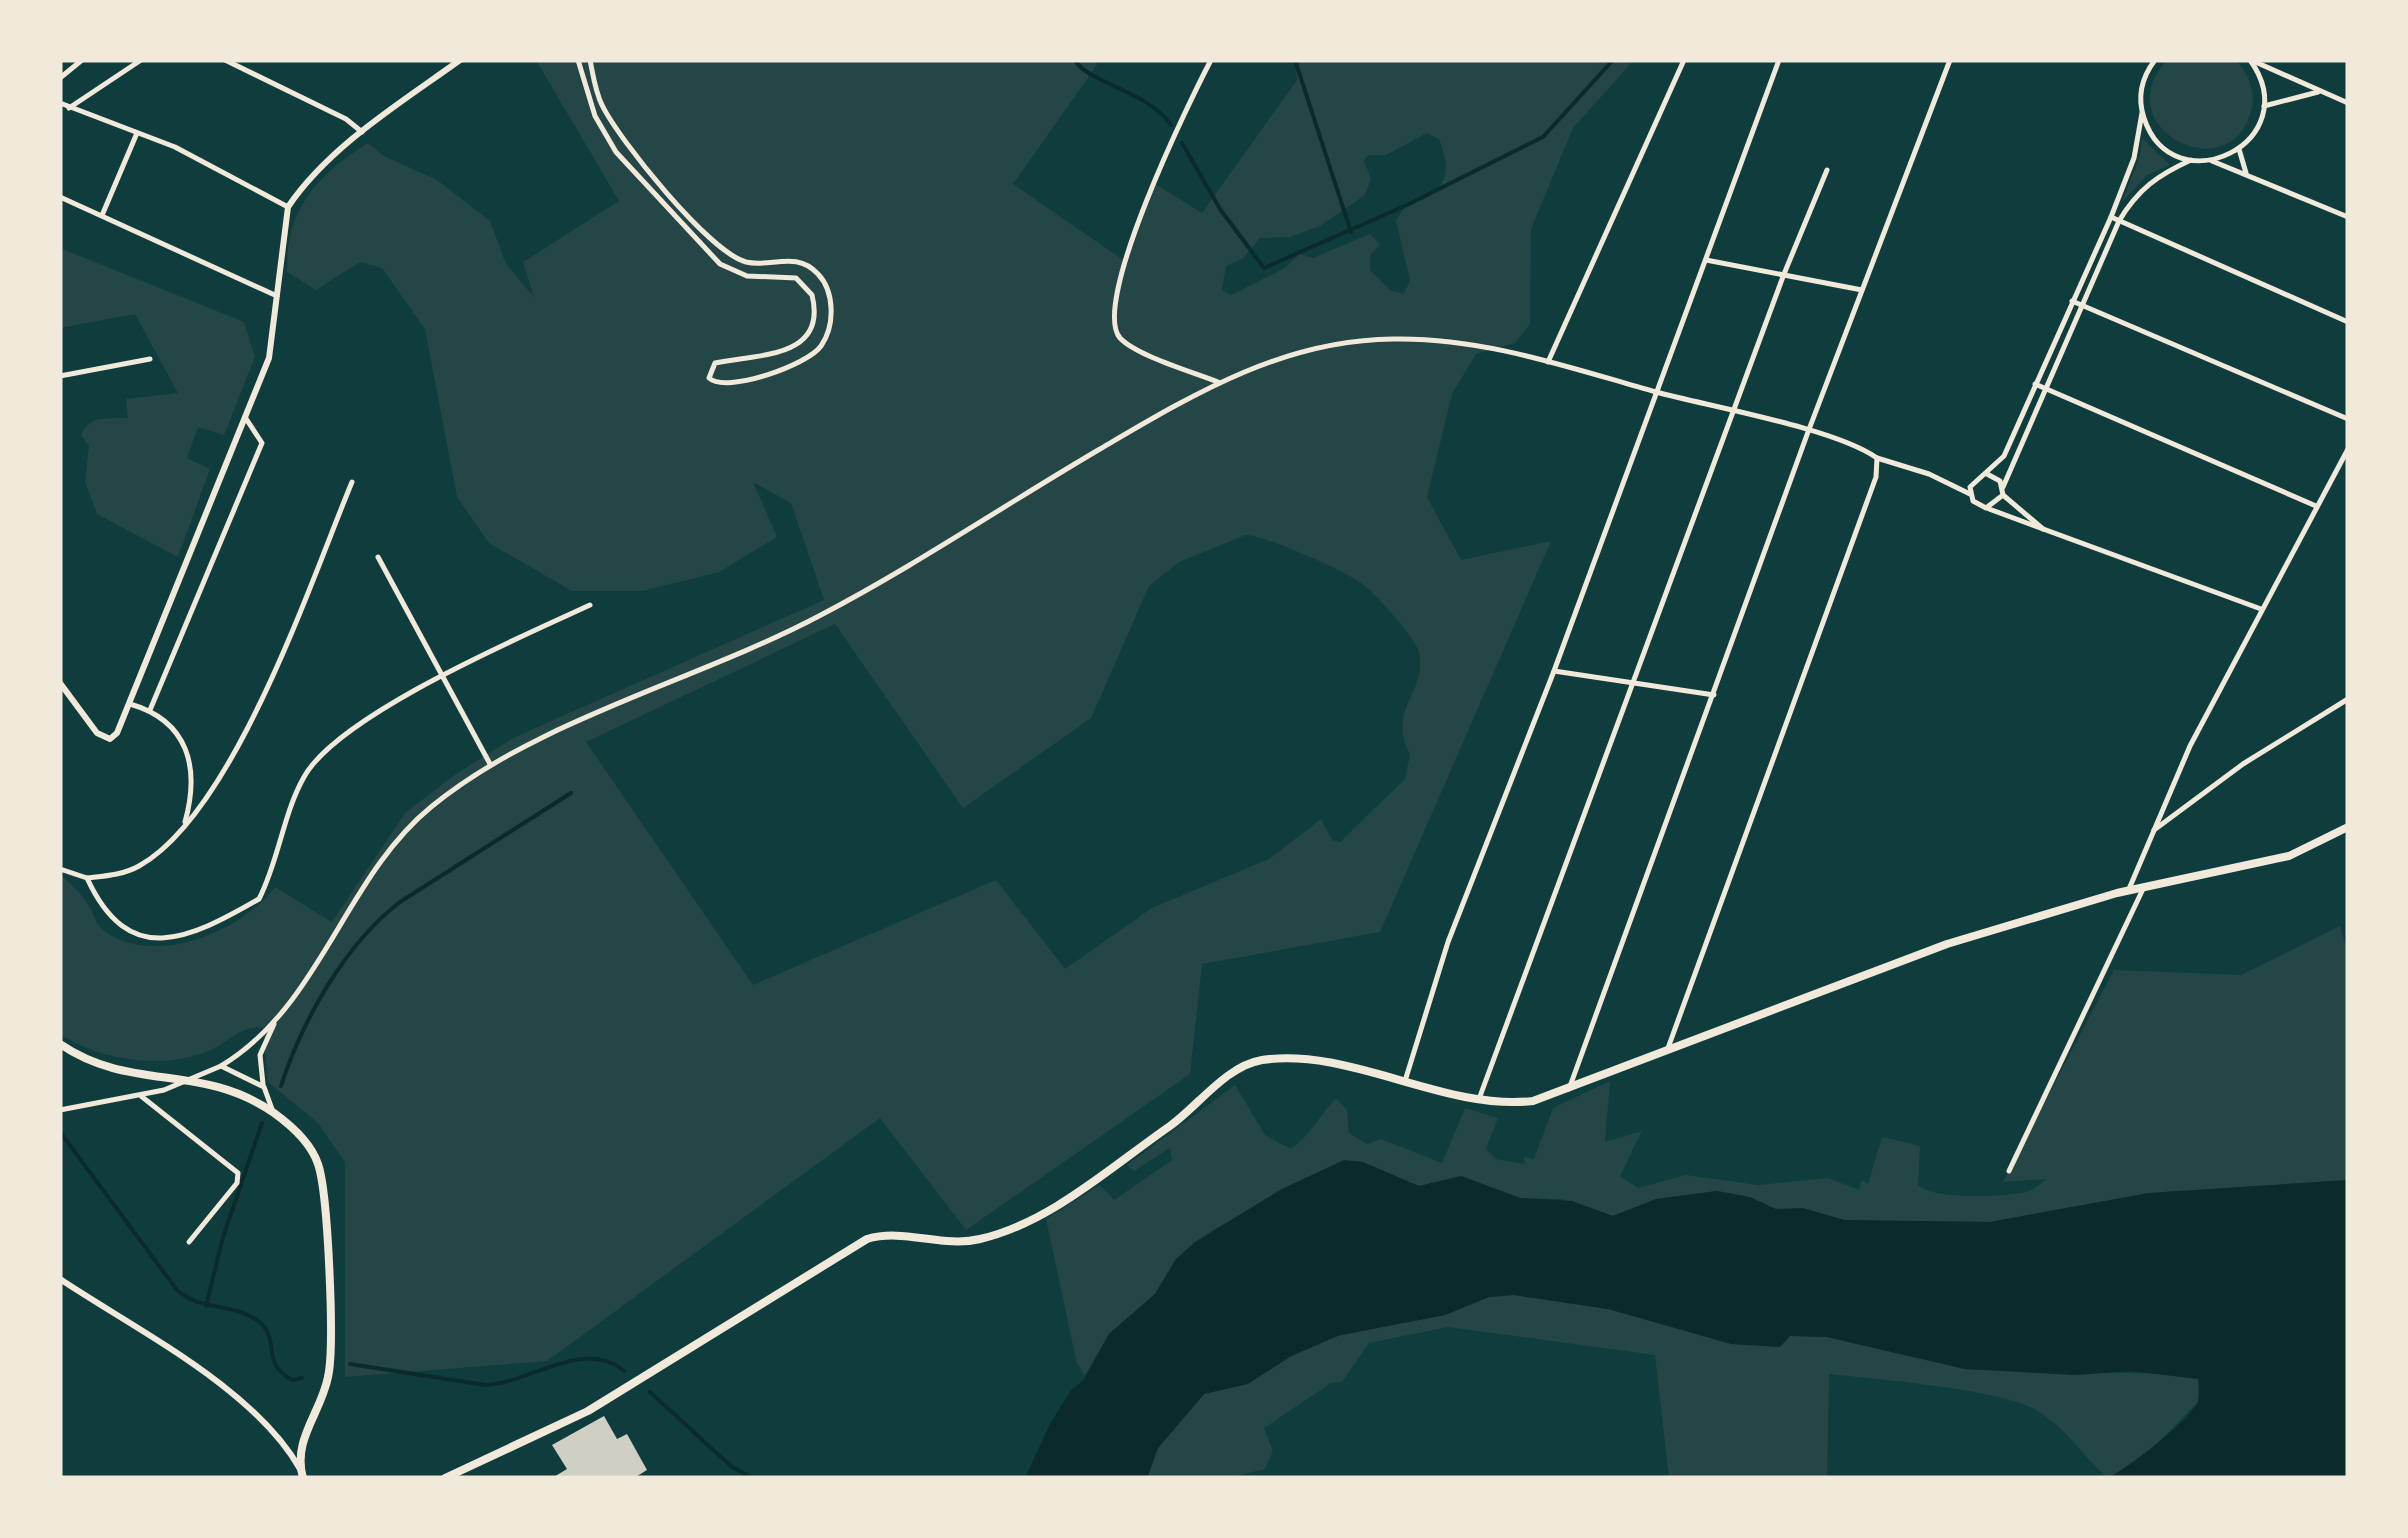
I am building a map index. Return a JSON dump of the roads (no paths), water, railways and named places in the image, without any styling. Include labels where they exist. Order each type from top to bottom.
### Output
[{"type":"main road","points":[[445,1478],[588,1411],[867,1239],[898,1235],[963,1241],[1030,1219],[1176,1121],[1215,1088],[1255,1062],[1298,1060],[1478,1100],[1521,1102],[1568,1090],[1937,948],[2128,891],[2289,856],[2348,826]]},
{"type":"main road","points":[[60,1044],[122,1074],[190,1078],[233,1091],[273,1112],[313,1152],[325,1203],[330,1367],[301,1444],[302,1474]]},
{"type":"street","points":[[60,78],[82,60]]},
{"type":"street","points":[[69,108],[141,60]]},
{"type":"street","points":[[225,60],[346,118],[362,132]]},
{"type":"street","points":[[60,684],[97,734],[110,740],[130,704],[268,358],[288,207],[299,190],[362,132],[460,60]]},
{"type":"street","points":[[578,60],[595,116],[616,152],[720,264],[748,276],[796,278],[812,296],[815,314],[809,335],[782,352],[715,362],[709,371],[715,383],[730,384],[770,373],[808,357],[822,346],[832,304],[826,288],[808,266],[787,259],[743,261],[714,242],[620,137],[600,103],[590,60]]},
{"type":"street","points":[[1211,60],[1121,270],[1114,324],[1119,337],[1136,348],[1218,382]]},
{"type":"street","points":[[1548,362],[1684,60]]},
{"type":"street","points":[[1405,1082],[1448,942],[1554,671],[1779,60]]},
{"type":"street","points":[[1568,1090],[1808,432],[1950,60]]},
{"type":"street","points":[[1970,494],[1974,480],[1987,474],[2004,456],[2110,217],[2134,158],[2142,113],[2142,83],[2155,60]]},
{"type":"street","points":[[2251,60],[2348,103]]},
{"type":"street","points":[[2212,160],[2239,149],[2254,135],[2264,106],[2263,86],[2251,60]]},
{"type":"street","points":[[2264,106],[2320,91]]},
{"type":"street","points":[[60,103],[175,148],[288,207]]},
{"type":"street","points":[[2142,113],[2150,132],[2163,147],[2191,160],[2212,160],[2348,216]]},
{"type":"street","points":[[102,214],[137,133]]},
{"type":"street","points":[[2239,149],[2246,173]]},
{"type":"street","points":[[1986,508],[2003,491],[2119,220],[2134,196],[2153,178],[2191,160]]},
{"type":"street","points":[[1478,1100],[1732,412],[1828,170]]},
{"type":"street","points":[[60,196],[277,296]]},
{"type":"street","points":[[2110,217],[2348,322]]},
{"type":"street","points":[[783,276],[790,270],[787,259]]},
{"type":"street","points":[[1706,260],[1862,290]]},
{"type":"street","points":[[2072,300],[2348,419]]},
{"type":"street","points":[[60,1110],[141,1096],[221,1066],[246,1050],[280,1014],[413,823],[490,764],[819,616],[1218,382],[1296,353],[1370,340],[1447,342],[1548,362],[1808,432],[1929,474],[1970,494],[1986,508],[2261,609]]},
{"type":"street","points":[[60,376],[150,359]]},
{"type":"street","points":[[2035,384],[2317,507]]},
{"type":"street","points":[[150,710],[262,443],[245,417]]},
{"type":"street","points":[[2128,891],[2152,832],[2261,609],[2347,453]]},
{"type":"street","points":[[1668,1049],[1876,477],[1874,456]]},
{"type":"street","points":[[1987,474],[2045,530]]},
{"type":"street","points":[[60,868],[87,878],[138,867],[164,848],[184,824],[246,735],[352,482]]},
{"type":"street","points":[[378,557],[490,764]]},
{"type":"street","points":[[87,878],[112,923],[140,938],[191,931],[229,916],[259,899],[304,776],[321,754],[441,675],[590,605]]},
{"type":"street","points":[[1554,671],[1714,695]]},
{"type":"street","points":[[2152,832],[2243,764],[2348,699]]},
{"type":"street","points":[[130,704],[150,710],[168,724],[191,759],[194,787],[184,824]]},
{"type":"street","points":[[2009,1171],[2144,887]]},
{"type":"street","points":[[273,1112],[259,1074],[260,1055],[280,1014]]},
{"type":"street","points":[[221,1066],[264,1087]]},
{"type":"street","points":[[141,1096],[238,1172],[238,1183],[189,1242]]},
{"type":"street","points":[[60,1279],[252,1406],[284,1440],[302,1474]]},
{"type":"waterway","points":[[1075,60],[1092,75],[1148,104],[1171,125]]},
{"type":"waterway","points":[[1295,60],[1351,232]]},
{"type":"waterway","points":[[1182,143],[1220,209],[1264,268],[1407,205],[1543,137],[1613,60]]},
{"type":"waterway","points":[[281,1086],[313,1010],[344,962],[380,919],[400,902],[571,793]]},
{"type":"waterway","points":[[206,1306],[223,1237],[262,1123]]},
{"type":"waterway","points":[[60,1132],[177,1290],[196,1301],[238,1311],[258,1321],[269,1335],[276,1366],[292,1380],[302,1378]]},
{"type":"waterway","points":[[350,1364],[485,1385],[574,1360],[608,1362],[624,1371]]},
{"type":"waterway","points":[[650,1392],[732,1467],[753,1478]]}]
